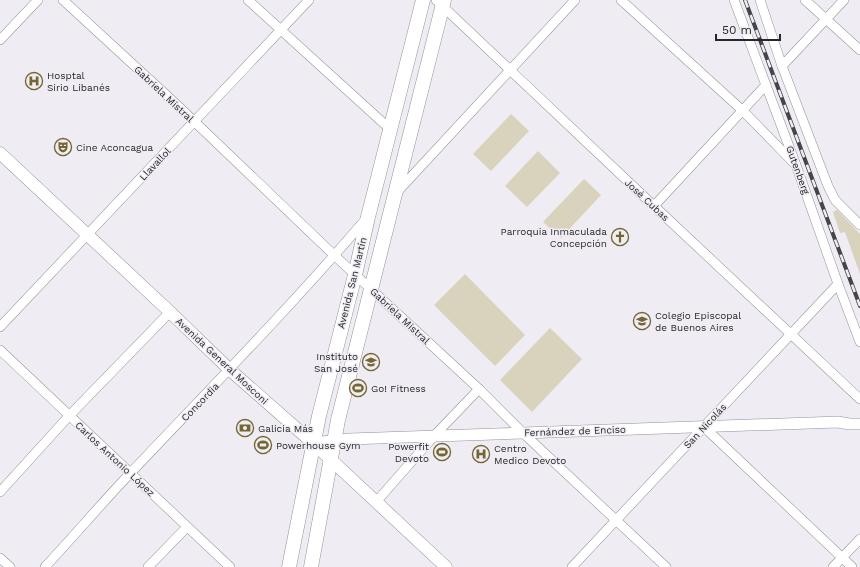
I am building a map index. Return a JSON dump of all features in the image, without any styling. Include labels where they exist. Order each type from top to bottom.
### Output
[{"type":"main road","name":"Avenida San Martín","points":[[289,567],[312,443],[423,0]]},
{"type":"main road","name":"Avenida San Martín","points":[[311,567],[334,440],[396,193],[441,2]]},
{"type":"main road","name":"Avenida General Mosconi","points":[[0,153],[88,234],[230,370],[331,460],[446,567]]},
{"type":"street","points":[[0,40],[38,0]]},
{"type":"street","name":"Gabriela Mistral","points":[[63,0],[194,122],[334,256],[479,389],[522,433],[666,567]]},
{"type":"street","points":[[248,0],[391,130]]},
{"type":"street","name":"Llavallol","points":[[0,327],[309,0]]},
{"type":"street","points":[[396,193],[575,0]]},
{"type":"street","points":[[621,0],[742,110],[796,165]]},
{"type":"street","name":"Gutenberg","points":[[734,0],[860,342]]},
{"type":"street","points":[[760,0],[782,66],[830,190],[835,200],[860,225]]},
{"type":"street","points":[[805,0],[860,50]]},
{"type":"street","points":[[782,66],[844,0]]},
{"type":"street","name":"José Cubas","points":[[441,2],[510,70],[791,335],[860,398]]},
{"type":"street","points":[[654,206],[766,85]]},
{"type":"street","name":"Concordia","points":[[45,567],[130,474],[230,370],[368,217]]},
{"type":"street","name":"San Nicolás","points":[[572,567],[838,284]]},
{"type":"street","points":[[0,492],[69,416],[170,312]]},
{"type":"street","name":"Carlos Antonio López","points":[[0,350],[230,567]]},
{"type":"street","points":[[376,502],[434,436],[479,389]]},
{"type":"street","name":"Fernández de Enciso","points":[[838,422],[849,418],[860,418]]},
{"type":"street","name":"Fernández de Enciso","points":[[312,443],[334,440],[434,436],[838,422],[860,424]]},
{"type":"street","points":[[704,427],[852,567]]},
{"type":"street","points":[[148,567],[186,527]]},
{"type":"street","points":[[833,567],[860,538]]},
{"type":"street","points":[[0,558],[10,567]]},
{"type":"shaded area","points":[[511,114],[529,131],[491,171],[473,154]]},
{"type":"shaded area","points":[[538,151],[560,173],[527,207],[505,186]]},
{"type":"shaded area","points":[[584,179],[601,195],[561,238],[543,222]]},
{"type":"shaded area","points":[[837,210],[860,234],[860,274],[845,232],[840,233],[833,212]]},
{"type":"shaded area","points":[[465,274],[525,335],[495,366],[434,305]]},
{"type":"shaded area","points":[[550,328],[582,359],[532,412],[500,380]]},
{"type":"railway","points":[[745,0],[860,306]]},
{"type":"place","name":"Hosptal Sirio Libanés","points":[[34,81]]},
{"type":"place","name":"Cine Aconcagua","points":[[63,147]]},
{"type":"place","name":"Parroquia Inmaculada Concepción","points":[[620,237]]},
{"type":"place","name":"Colegio Episcopal de Buenos Aires","points":[[642,321]]},
{"type":"place","name":"Instituto San José","points":[[371,362]]},
{"type":"place","name":"Go! Fitness","points":[[358,388]]},
{"type":"place","name":"Galicia Más","points":[[245,428]]},
{"type":"place","name":"Powerhouse Gym","points":[[263,445]]},
{"type":"place","name":"Powerfit Devoto","points":[[442,452]]},
{"type":"place","name":"Centro Medico Devoto","points":[[481,454]]}]
